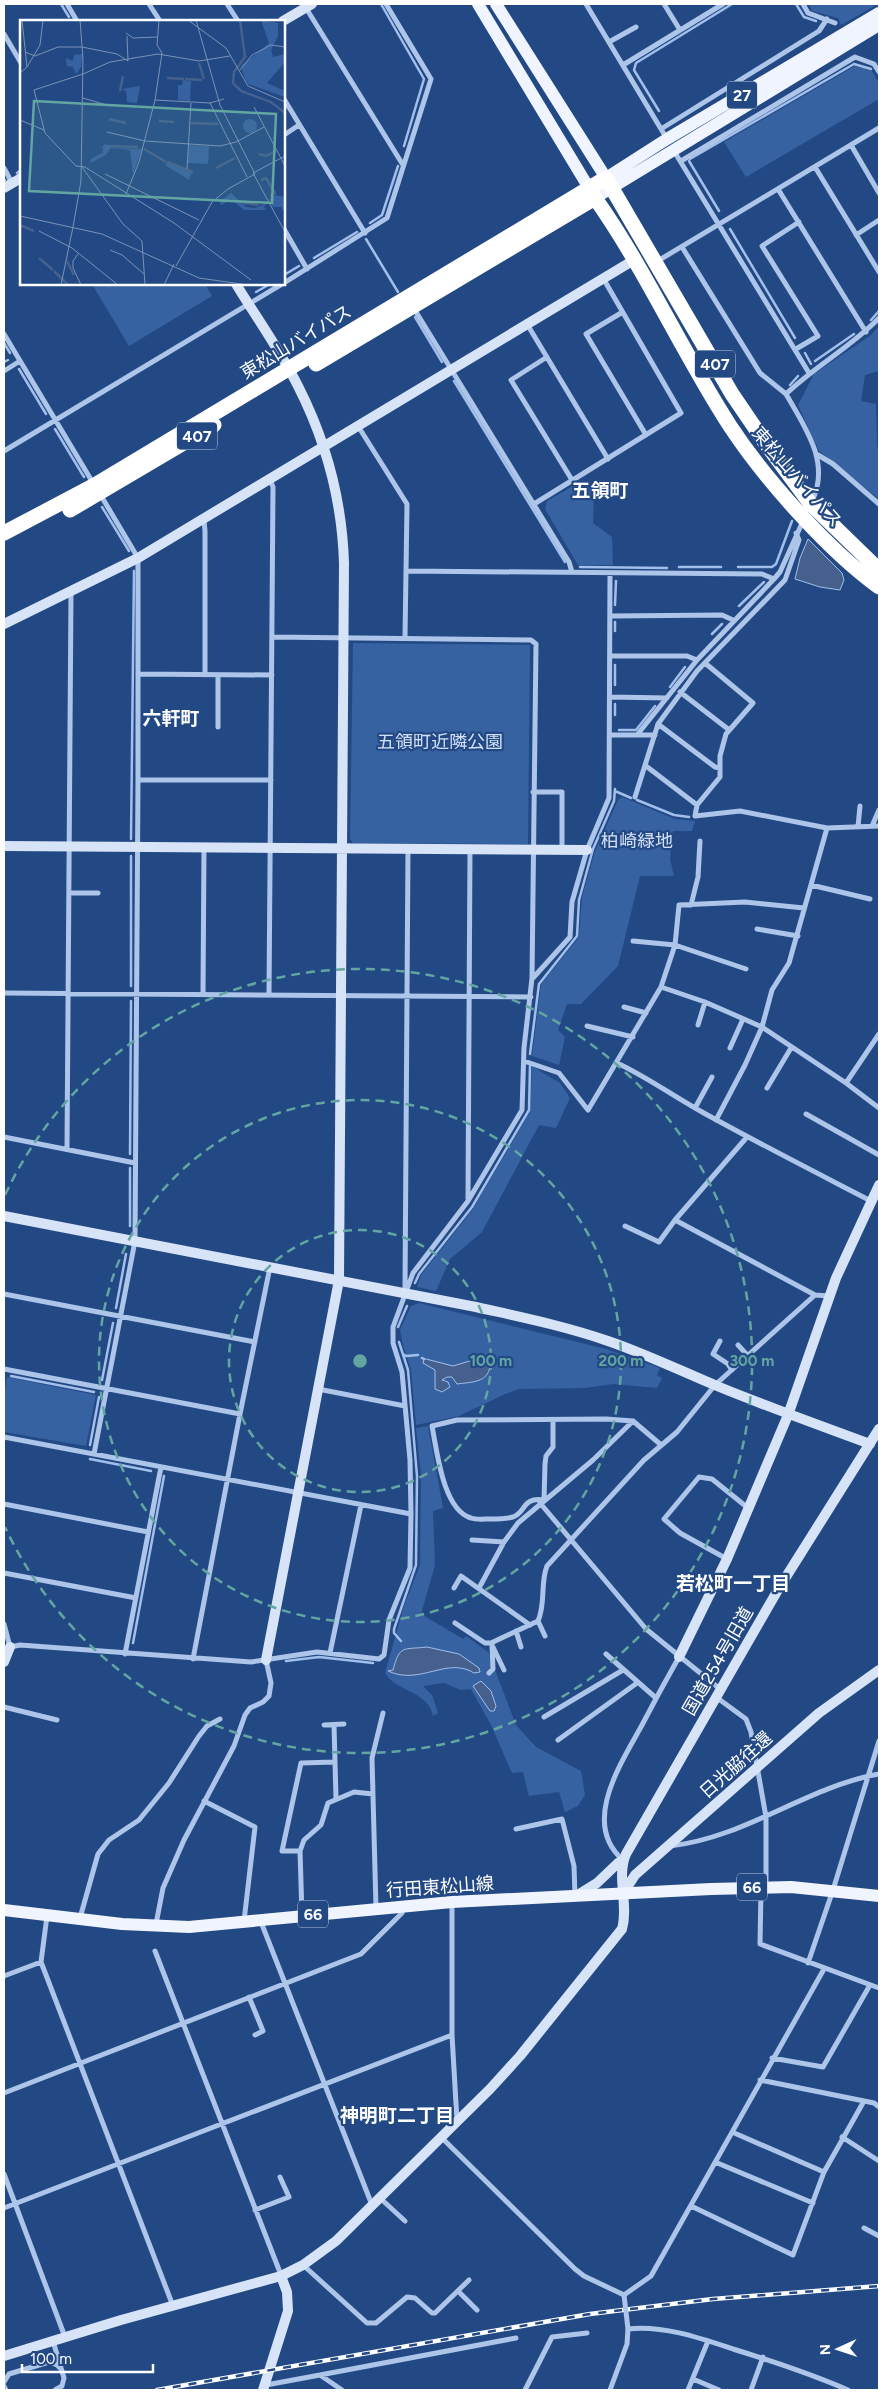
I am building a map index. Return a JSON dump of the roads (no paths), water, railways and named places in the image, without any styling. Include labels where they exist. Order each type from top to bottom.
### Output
[{"type":"highway","name":"東松山バイパス","points":[[4,545],[609,183],[732,394],[808,510],[848,560],[879,587]]},
{"type":"highway","name":"東松山バイパス","points":[[592,193],[634,260],[730,425],[756,463],[879,570]]},
{"type":"highway","name":"東松山バイパス","points":[[291,374],[413,306],[592,193]]},
{"type":"highway","name":"東松山バイパス","points":[[4,533],[97,489]]},
{"type":"main road","points":[[478,4],[592,193]]},
{"type":"main road","points":[[496,4],[609,183]]},
{"type":"main road","name":"東松山バイパス","points":[[609,183],[879,13]]},
{"type":"main road","name":"東松山バイパス","points":[[671,144],[877,30]]},
{"type":"main road","name":"行田東松山線","points":[[4,1910],[156,1927],[189,1927],[452,1902],[624,1893],[764,1887],[833,1890],[879,1896]]},
{"type":"street","points":[[67,4],[75,20]]},
{"type":"street","points":[[149,4],[159,20]]},
{"type":"street","points":[[227,4],[237,20]]},
{"type":"street","points":[[285,282],[387,218],[431,79],[386,4]]},
{"type":"street","points":[[586,4],[809,373]]},
{"type":"street","points":[[664,4],[680,30]]},
{"type":"street","points":[[623,65],[723,4]]},
{"type":"street","points":[[803,4],[808,13],[834,23]]},
{"type":"street","points":[[284,20],[307,5],[403,164]]},
{"type":"street","points":[[671,144],[819,31],[827,19]]},
{"type":"street","points":[[609,42],[636,27]]},
{"type":"street","points":[[4,34],[20,61]]},
{"type":"street","points":[[671,144],[855,57],[874,64],[879,72]]},
{"type":"street","points":[[285,100],[365,233]]},
{"type":"street","points":[[285,134],[300,125]]},
{"type":"street","points":[[656,262],[879,128]]},
{"type":"street","points":[[850,145],[879,193]]},
{"type":"street","points":[[815,167],[879,272]]},
{"type":"street","points":[[4,168],[12,183]]},
{"type":"street","points":[[778,189],[866,332]]},
{"type":"street","points":[[856,235],[879,220]]},
{"type":"street","points":[[796,349],[818,336],[762,246],[799,222]]},
{"type":"street","points":[[285,231],[308,269]]},
{"type":"street","points":[[637,735],[697,660],[780,572],[796,532],[817,491],[818,455],[786,394],[760,373],[682,247]]},
{"type":"street","points":[[4,624],[138,558],[204,520],[634,260]]},
{"type":"street","points":[[534,504],[681,413],[603,278]]},
{"type":"street","points":[[156,1927],[163,1888],[184,1840],[234,1746],[245,1715],[250,1708],[263,1702],[269,1696],[271,1683],[266,1660],[339,1280],[343,542],[336,492],[324,448],[291,374],[237,285]]},
{"type":"street","points":[[4,452],[280,285]]},
{"type":"street","points":[[413,306],[569,562],[572,572]]},
{"type":"street","points":[[621,312],[586,334],[646,435]]},
{"type":"street","points":[[786,394],[809,373],[866,332],[879,318]]},
{"type":"street","points":[[527,324],[608,459]]},
{"type":"street","points":[[4,334],[138,558],[135,1241],[94,1454]]},
{"type":"street","points":[[547,357],[511,380],[572,480]]},
{"type":"street","points":[[4,371],[20,361]]},
{"type":"street","points":[[358,426],[407,504],[405,638]]},
{"type":"street","points":[[818,455],[833,464],[879,504]]},
{"type":"street","points":[[269,995],[273,487],[270,480]]},
{"type":"street","points":[[204,520],[205,675]]},
{"type":"street","points":[[635,797],[658,724],[680,692],[784,580],[799,540],[796,532]]},
{"type":"street","points":[[406,571],[762,574],[774,579]]},
{"type":"street","points":[[532,978],[570,937],[572,902],[587,850],[609,798],[610,573]]},
{"type":"street","points":[[67,1150],[71,591]]},
{"type":"street","points":[[610,616],[722,615],[733,620]]},
{"type":"street","points":[[10,1647],[20,1646],[251,1662],[317,1652],[379,1659],[384,1655],[390,1620],[410,1568],[410,1460],[402,1372],[392,1336],[413,1274],[468,1201],[522,1110],[524,1061],[532,978],[534,641],[272,637]]},
{"type":"street","points":[[610,656],[687,656],[697,660]]},
{"type":"street","points":[[705,664],[753,703],[728,729],[720,756],[720,777],[697,805],[695,816],[740,811],[827,828],[879,826]]},
{"type":"street","points":[[138,674],[272,675]]},
{"type":"street","points":[[218,675],[218,727]]},
{"type":"street","points":[[680,692],[728,729]]},
{"type":"street","points":[[610,697],[667,698]]},
{"type":"street","points":[[658,724],[715,768],[720,768]]},
{"type":"street","points":[[610,735],[655,735]]},
{"type":"street","points":[[646,766],[697,805]]},
{"type":"street","points":[[138,780],[271,780]]},
{"type":"street","points":[[533,792],[562,792],[562,850]]},
{"type":"street","points":[[858,827],[860,806]]},
{"type":"street","points":[[872,826],[879,810]]},
{"type":"street","points":[[716,1120],[745,1065],[762,1027],[772,990],[789,963],[827,828]]},
{"type":"street","points":[[692,904],[698,877],[700,841]]},
{"type":"street","points":[[4,846],[587,850]]},
{"type":"street","points":[[202,994],[204,848]]},
{"type":"street","points":[[405,1293],[408,849]]},
{"type":"street","points":[[468,1201],[470,850]]},
{"type":"street","points":[[811,885],[870,899]]},
{"type":"street","points":[[69,893],[98,893]]},
{"type":"street","points":[[524,1061],[559,1073],[588,1110],[661,987],[674,945],[679,905],[745,902],[804,908]]},
{"type":"street","points":[[757,929],[798,936]]},
{"type":"street","points":[[633,941],[674,945],[746,969]]},
{"type":"street","points":[[661,987],[705,1002],[762,1027],[846,1083],[879,1108]]},
{"type":"street","points":[[4,993],[531,997]]},
{"type":"street","points":[[698,1024],[705,1002]]},
{"type":"street","points":[[624,1007],[646,1014]]},
{"type":"street","points":[[730,1048],[743,1019]]},
{"type":"street","points":[[587,1026],[633,1037]]},
{"type":"street","points":[[846,1083],[879,1034]]},
{"type":"street","points":[[767,1088],[791,1048]]},
{"type":"street","points":[[616,1063],[645,1076],[666,1092],[747,1137],[872,1201]]},
{"type":"street","points":[[695,1108],[712,1077]]},
{"type":"street","points":[[806,1114],[879,1155]]},
{"type":"street","points":[[4,1136],[135,1163]]},
{"type":"street","points":[[626,1226],[659,1242],[675,1220],[747,1137]]},
{"type":"street","points":[[516,1829],[562,1819],[574,1866],[575,1896],[597,1883],[618,1863],[624,1860],[616,1854],[606,1832],[607,1795],[610,1784],[679,1658],[727,1559],[788,1414],[829,1296],[879,1184]]},
{"type":"street","points":[[4,1216],[476,1307],[606,1340],[654,1357],[715,1385],[788,1414],[875,1445]]},
{"type":"street","points":[[675,1220],[814,1295],[829,1296]]},
{"type":"street","points":[[193,1659],[270,1266]]},
{"type":"street","points":[[4,1294],[255,1342]]},
{"type":"street","points":[[545,1636],[538,1621],[542,1607],[546,1566],[660,1444],[677,1432],[715,1385],[814,1295]]},
{"type":"street","points":[[720,1341],[713,1354],[728,1364],[732,1370]]},
{"type":"street","points":[[738,1345],[748,1356]]},
{"type":"street","points":[[4,1369],[106,1390],[240,1414]]},
{"type":"street","points":[[318,1389],[405,1406]]},
{"type":"street","points":[[660,1444],[633,1421],[457,1420],[432,1426],[450,1501],[470,1518],[510,1518],[516,1516],[525,1503],[536,1499],[542,1501],[571,1540],[646,1630],[746,1719],[751,1732],[766,1817],[760,1944],[879,1988]]},
{"type":"street","points":[[542,1501],[546,1456],[553,1447],[553,1420]]},
{"type":"street","points":[[479,1588],[504,1542],[518,1523],[542,1501],[594,1460],[633,1421]]},
{"type":"street","name":"国道254号旧道","points":[[4,2356],[282,2276],[303,2266],[336,2241],[490,2089],[520,2056],[622,1929],[625,1917],[624,1860],[779,1588],[875,1445],[879,1429]]},
{"type":"street","points":[[4,1436],[411,1514]]},
{"type":"street","points":[[125,1654],[161,1467]]},
{"type":"street","points":[[727,1559],[680,1533],[664,1519],[699,1477],[712,1479],[748,1508]]},
{"type":"street","points":[[4,1504],[148,1532]]},
{"type":"street","points":[[330,1653],[361,1505]]},
{"type":"street","points":[[472,1540],[504,1542]]},
{"type":"street","points":[[4,1573],[136,1598]]},
{"type":"street","points":[[454,1588],[461,1576],[530,1625]]},
{"type":"street","points":[[455,1623],[485,1643],[492,1645],[538,1621]]},
{"type":"street","points":[[4,1624],[10,1647],[4,1662]]},
{"type":"street","points":[[516,1631],[521,1647]]},
{"type":"street","points":[[492,1645],[504,1670]]},
{"type":"street","points":[[489,1673],[493,1669],[492,1645]]},
{"type":"street","points":[[606,1654],[656,1698]]},
{"type":"street","points":[[544,1717],[623,1670]]},
{"type":"street","name":"日光脇往還","points":[[624,1893],[634,1875],[825,1709],[879,1670]]},
{"type":"street","points":[[558,1740],[637,1682]]},
{"type":"street","points":[[4,1707],[57,1720]]},
{"type":"street","points":[[376,1909],[372,1758],[382,1713]]},
{"type":"street","points":[[80,1919],[98,1854],[109,1840],[139,1820],[169,1783],[198,1736],[207,1726],[220,1719]]},
{"type":"street","points":[[324,1725],[344,1724]]},
{"type":"street","points":[[334,1725],[336,1800]]},
{"type":"street","points":[[808,1963],[833,1890],[879,1741]]},
{"type":"street","points":[[300,1851],[282,1851],[301,1763],[334,1762]]},
{"type":"street","points":[[669,1846],[689,1844],[735,1830],[826,1789],[879,1774]]},
{"type":"street","points":[[302,1916],[300,1851],[304,1840],[321,1825],[328,1803],[354,1792],[373,1794]]},
{"type":"street","points":[[204,1801],[255,1827],[244,1922]]},
{"type":"street","points":[[452,1902],[452,2035],[457,2121]]},
{"type":"street","points":[[4,2093],[361,1954],[402,1913],[403,1906]]},
{"type":"street","points":[[48,1914],[41,1962],[173,2306]]},
{"type":"street","points":[[260,1920],[324,2084],[376,2201],[405,2221]]},
{"type":"street","points":[[155,1950],[287,2292],[288,2310],[264,2388]]},
{"type":"street","points":[[4,1976],[41,1962]]},
{"type":"street","points":[[624,2295],[651,2276],[772,2058],[824,1969]]},
{"type":"street","points":[[772,2058],[823,2067],[870,1985]]},
{"type":"street","points":[[249,1997],[263,2032],[255,2035]]},
{"type":"street","points":[[4,2208],[452,2035]]},
{"type":"street","points":[[760,2080],[864,2101],[879,2106]]},
{"type":"street","points":[[691,2206],[793,2255],[824,2172],[864,2101]]},
{"type":"street","points":[[732,2132],[824,2172]]},
{"type":"street","points":[[441,2136],[575,2269],[584,2276],[624,2295]]},
{"type":"street","points":[[842,2137],[879,2161]]},
{"type":"street","points":[[715,2162],[813,2203]]},
{"type":"street","points":[[4,2174],[65,2337]]},
{"type":"street","points":[[255,2210],[289,2197],[280,2177]]},
{"type":"street","points":[[864,2228],[879,2236]]},
{"type":"street","points":[[303,2266],[368,2323],[372,2324],[376,2323],[407,2297],[415,2298],[432,2313],[435,2313],[469,2280]]},
{"type":"street","points":[[458,2291],[477,2310]]},
{"type":"street","points":[[610,2390],[627,2344],[628,2329],[624,2295]]},
{"type":"street","points":[[628,2329],[647,2326],[708,2341],[763,2357],[848,2390]]},
{"type":"street","points":[[525,2390],[552,2337],[588,2333]]},
{"type":"street","points":[[264,2388],[320,2375],[516,2338]]},
{"type":"street","points":[[53,2341],[62,2369],[64,2383],[55,2390]]},
{"type":"street","points":[[688,2390],[708,2341]]},
{"type":"street","points":[[751,2390],[763,2357]]},
{"type":"street","points":[[4,2382],[9,2374],[49,2362],[57,2364],[62,2369]]},
{"type":"street","points":[[320,2375],[342,2390]]},
{"type":"street","points":[[693,2379],[719,2390]]},
{"type":"street","points":[[4,2386],[6,2390]]},
{"type":"waterway","points":[[61,4],[69,17]]},
{"type":"waterway","points":[[381,4],[424,79],[404,146]]},
{"type":"waterway","points":[[659,111],[634,70],[636,63],[732,4]]},
{"type":"waterway","points":[[796,4],[804,17],[816,21]]},
{"type":"waterway","points":[[690,159],[854,64],[871,69]]},
{"type":"waterway","points":[[689,161],[719,211]]},
{"type":"waterway","points":[[370,223],[382,215],[398,166]]},
{"type":"waterway","points":[[730,229],[795,338]]},
{"type":"waterway","points":[[314,258],[357,232]]},
{"type":"waterway","points":[[366,239],[398,292]]},
{"type":"waterway","points":[[285,274],[299,266]]},
{"type":"waterway","points":[[256,292],[268,285]]},
{"type":"waterway","points":[[871,320],[879,311]]},
{"type":"waterway","points":[[415,317],[442,362]]},
{"type":"waterway","points":[[815,361],[854,334]]},
{"type":"waterway","points":[[4,343],[10,353]]},
{"type":"waterway","points":[[805,353],[811,364]]},
{"type":"waterway","points":[[4,362],[8,360]]},
{"type":"waterway","points":[[19,369],[46,414]]},
{"type":"waterway","points":[[790,385],[798,376]]},
{"type":"waterway","points":[[454,381],[565,562]]},
{"type":"waterway","points":[[55,429],[84,477]]},
{"type":"waterway","points":[[102,507],[129,551]]},
{"type":"waterway","points":[[738,567],[772,567],[776,564],[792,521]]},
{"type":"waterway","points":[[580,567],[667,568]]},
{"type":"waterway","points":[[679,567],[721,567]]},
{"type":"waterway","points":[[131,839],[134,571]]},
{"type":"waterway","points":[[615,605],[616,581]]},
{"type":"waterway","points":[[739,606],[764,582]]},
{"type":"waterway","points":[[615,622],[615,631]]},
{"type":"waterway","points":[[712,634],[722,624]]},
{"type":"waterway","points":[[615,665],[615,685]]},
{"type":"waterway","points":[[670,687],[685,667]]},
{"type":"waterway","points":[[615,704],[615,715]]},
{"type":"waterway","points":[[619,730],[636,730],[655,706]]},
{"type":"waterway","points":[[530,1054],[539,984],[577,936],[579,900],[593,849],[614,801],[615,789]]},
{"type":"waterway","points":[[615,791],[631,798]]},
{"type":"waterway","points":[[637,800],[674,815],[689,817]]},
{"type":"waterway","points":[[131,856],[131,986]]},
{"type":"waterway","points":[[130,1154],[131,1001]]},
{"type":"waterway","points":[[415,1283],[419,1274],[472,1207],[529,1110],[530,1066]]},
{"type":"waterway","points":[[130,1168],[130,1226]]},
{"type":"waterway","points":[[116,1308],[126,1254]]},
{"type":"waterway","points":[[398,1327],[407,1306]]},
{"type":"waterway","points":[[102,1380],[113,1323]]},
{"type":"waterway","points":[[399,1342],[408,1370],[417,1476],[416,1565],[394,1629],[394,1633],[401,1641]]},
{"type":"waterway","points":[[403,1354],[406,1356],[418,1355]]},
{"type":"waterway","points":[[11,1376],[94,1392]]},
{"type":"waterway","points":[[90,1445],[99,1397]]},
{"type":"waterway","points":[[90,1459],[151,1471]]},
{"type":"waterway","points":[[133,1643],[164,1476]]},
{"type":"waterway","points":[[286,1661],[319,1657],[373,1663]]},
{"type":"railway","points":[[157,2390],[590,2314],[713,2299],[879,2286]]},
{"type":"district","name":"五領町","points":[[600,490]]},
{"type":"district","name":"六軒町","points":[[171,718]]},
{"type":"district","name":"若松町一丁目","points":[[733,1583]]},
{"type":"district","name":"神明町二丁目","points":[[397,2115]]},
{"type":"park label","name":"五領町近隣公園","points":[[440,742]]},
{"type":"park label","name":"柏崎緑地","points":[[637,841]]}]
